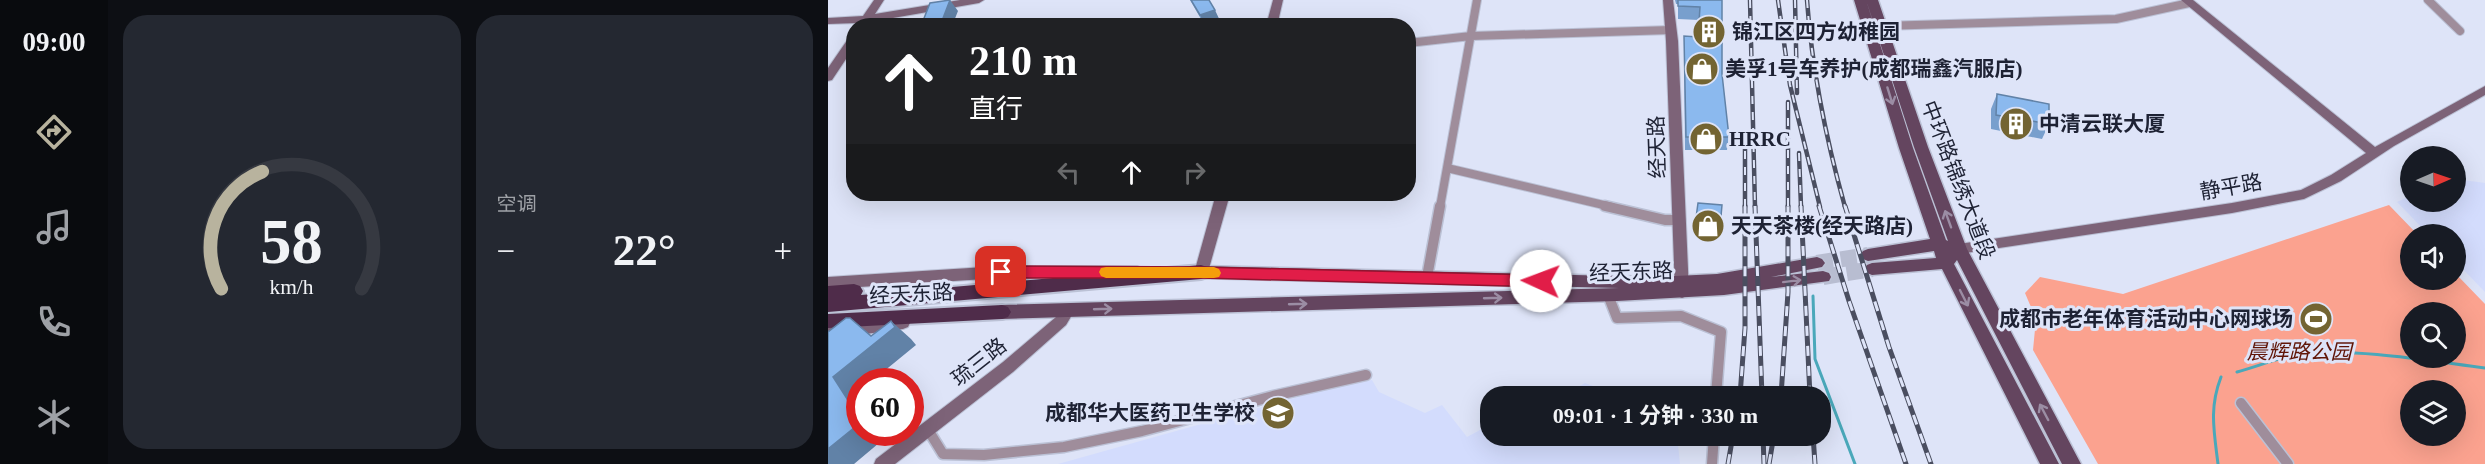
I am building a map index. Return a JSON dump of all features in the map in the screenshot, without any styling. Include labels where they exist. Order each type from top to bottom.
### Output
[{"type":"highway","name":"经天东路","points":[[828,305],[1201,272]]},
{"type":"highway","points":[[828,293],[994,282],[1095,281]]},
{"type":"highway","name":"经天东路","points":[[828,321],[1002,312]]},
{"type":"main road","name":"中环路锦绣大道段","points":[[1860,0],[1906,147],[1946,263],[2050,464]]},
{"type":"main road","name":"中环路锦绣大道段","points":[[1872,0],[1959,249],[2072,464]]},
{"type":"main road","points":[[1939,244],[1959,249],[1946,263],[1870,262],[1939,244]]},
{"type":"main road","name":"经天东路","points":[[1002,312],[1608,295],[1820,270]]},
{"type":"main road","name":"经天东路","points":[[1201,272],[1428,277],[1682,287]]},
{"type":"street","points":[[867,18],[879,0]]},
{"type":"street","points":[[885,18],[979,0]]},
{"type":"street","points":[[1273,18],[1278,0]]},
{"type":"street","points":[[1428,277],[1477,0]]},
{"type":"street","name":"经天路","points":[[1668,0],[1682,287]]},
{"type":"street","points":[[1880,24],[2118,14],[2172,0]]},
{"type":"street","points":[[2428,0],[2460,31]]},
{"type":"street","points":[[1880,24],[2116,19],[2187,1],[2374,153]]},
{"type":"street","points":[[828,21],[846,22]]},
{"type":"street","points":[[1416,42],[1471,36],[1671,30]]},
{"type":"street","points":[[828,77],[846,50]]},
{"type":"street","name":"静平路","points":[[1959,249],[2232,208],[2304,194],[2336,178],[2374,153],[2485,90]]},
{"type":"street","points":[[1447,168],[1665,220],[1680,220]]},
{"type":"street","points":[[828,283],[1001,272],[1201,272],[1221,201]]},
{"type":"street","points":[[1608,295],[1617,318],[1681,316],[1721,332],[1717,386]]},
{"type":"street","name":"琉三路","points":[[882,464],[1008,367],[1061,321],[1068,310]]},
{"type":"street","points":[[828,333],[1002,312]]},
{"type":"street","points":[[927,428],[943,454],[978,456],[1044,452],[1120,437],[1262,399],[1366,375]]},
{"type":"street","points":[[2241,403],[2288,464]]},
{"type":"street","points":[[1712,464],[1713,446]]},
{"type":"shaded area","points":[[2466,180],[2485,183],[2485,292],[2466,272],[2466,224],[2418,224],[2407,212],[2466,212]]},
{"type":"shaded area","points":[[1372,380],[1379,392],[1425,413],[1442,405],[1467,437],[1480,430],[1480,446],[1678,446],[1680,464],[1058,464],[1316,392]]},
{"type":"green space","name":"晨辉路公园","points":[[2389,205],[2407,224],[2400,224],[2400,290],[2466,290],[2466,284],[2485,304],[2485,464],[2098,464],[2033,350],[2036,319],[2025,293],[2040,277],[2123,294]]},
{"type":"building","points":[[950,0],[943,18],[924,18],[930,3]]},
{"type":"building","points":[[1191,0],[1209,0],[1215,10],[1200,15]]},
{"type":"building","points":[[1678,0],[1722,0],[1722,74],[1729,137],[1686,137],[1684,36],[1698,37],[1700,7],[1678,6]]},
{"type":"building","points":[[1997,94],[2049,104],[2049,124],[1996,115]]},
{"type":"building","points":[[1698,203],[1722,205],[1720,227],[1695,225]]},
{"type":"building","points":[[846,318],[850,318],[871,336],[891,321],[895,327],[833,377],[846,397],[846,434],[828,449],[828,332]]},
{"type":"waterway","points":[[1813,296],[1815,359],[1855,464]]},
{"type":"waterway","points":[[2237,372],[2287,357],[2325,353],[2394,356],[2485,368]]},
{"type":"waterway","points":[[2218,464],[2214,409],[2221,377]]},
{"type":"tunnel","points":[[1817,263],[1868,255]]},
{"type":"tunnel","points":[[1823,277],[1872,269]]},
{"type":"railway","points":[[1750,0],[1755,207]]},
{"type":"railway","points":[[1778,0],[1790,85],[1820,207]]},
{"type":"railway","points":[[1795,0],[1797,93]]},
{"type":"railway","points":[[1807,0],[1812,53],[1821,105],[1845,207]]},
{"type":"railway","points":[[1782,386],[1788,292],[1788,102]]},
{"type":"railway","points":[[1741,386],[1745,328],[1745,135]]},
{"type":"railway","points":[[1799,153],[1801,207]]},
{"type":"railway","points":[[1755,206],[1762,386]]},
{"type":"railway","points":[[1801,206],[1810,386]]},
{"type":"railway","points":[[1819,206],[1849,301],[1906,464]]},
{"type":"railway","points":[[1845,206],[1889,347],[1931,464]]},
{"type":"railway","points":[[1728,464],[1731,446]]},
{"type":"railway","points":[[1763,446],[1764,464]]},
{"type":"railway","points":[[1769,464],[1772,446]]},
{"type":"railway","points":[[1814,446],[1815,464]]},
{"type":"slow traffic","points":[[1106,272],[1214,273]]},
{"type":"place","name":"锦江区四方幼稚园","points":[[1709,32]]},
{"type":"place","name":"美孚1号车养护(成都瑞鑫汽服店)","points":[[1702,69]]},
{"type":"place","name":"中清云联大厦","points":[[2016,124]]},
{"type":"place","name":"HRRC","points":[[1706,139]]},
{"type":"place","name":"天天茶楼(经天路店)","points":[[1708,226]]},
{"type":"place","name":"成都市老年体育活动中心网球场","points":[[2316,319]]},
{"type":"place","name":"成都华大医药卫生学校","points":[[1278,413]]},
{"type":"route","points":[[1001,272],[1201,272],[1541,281]]}]
